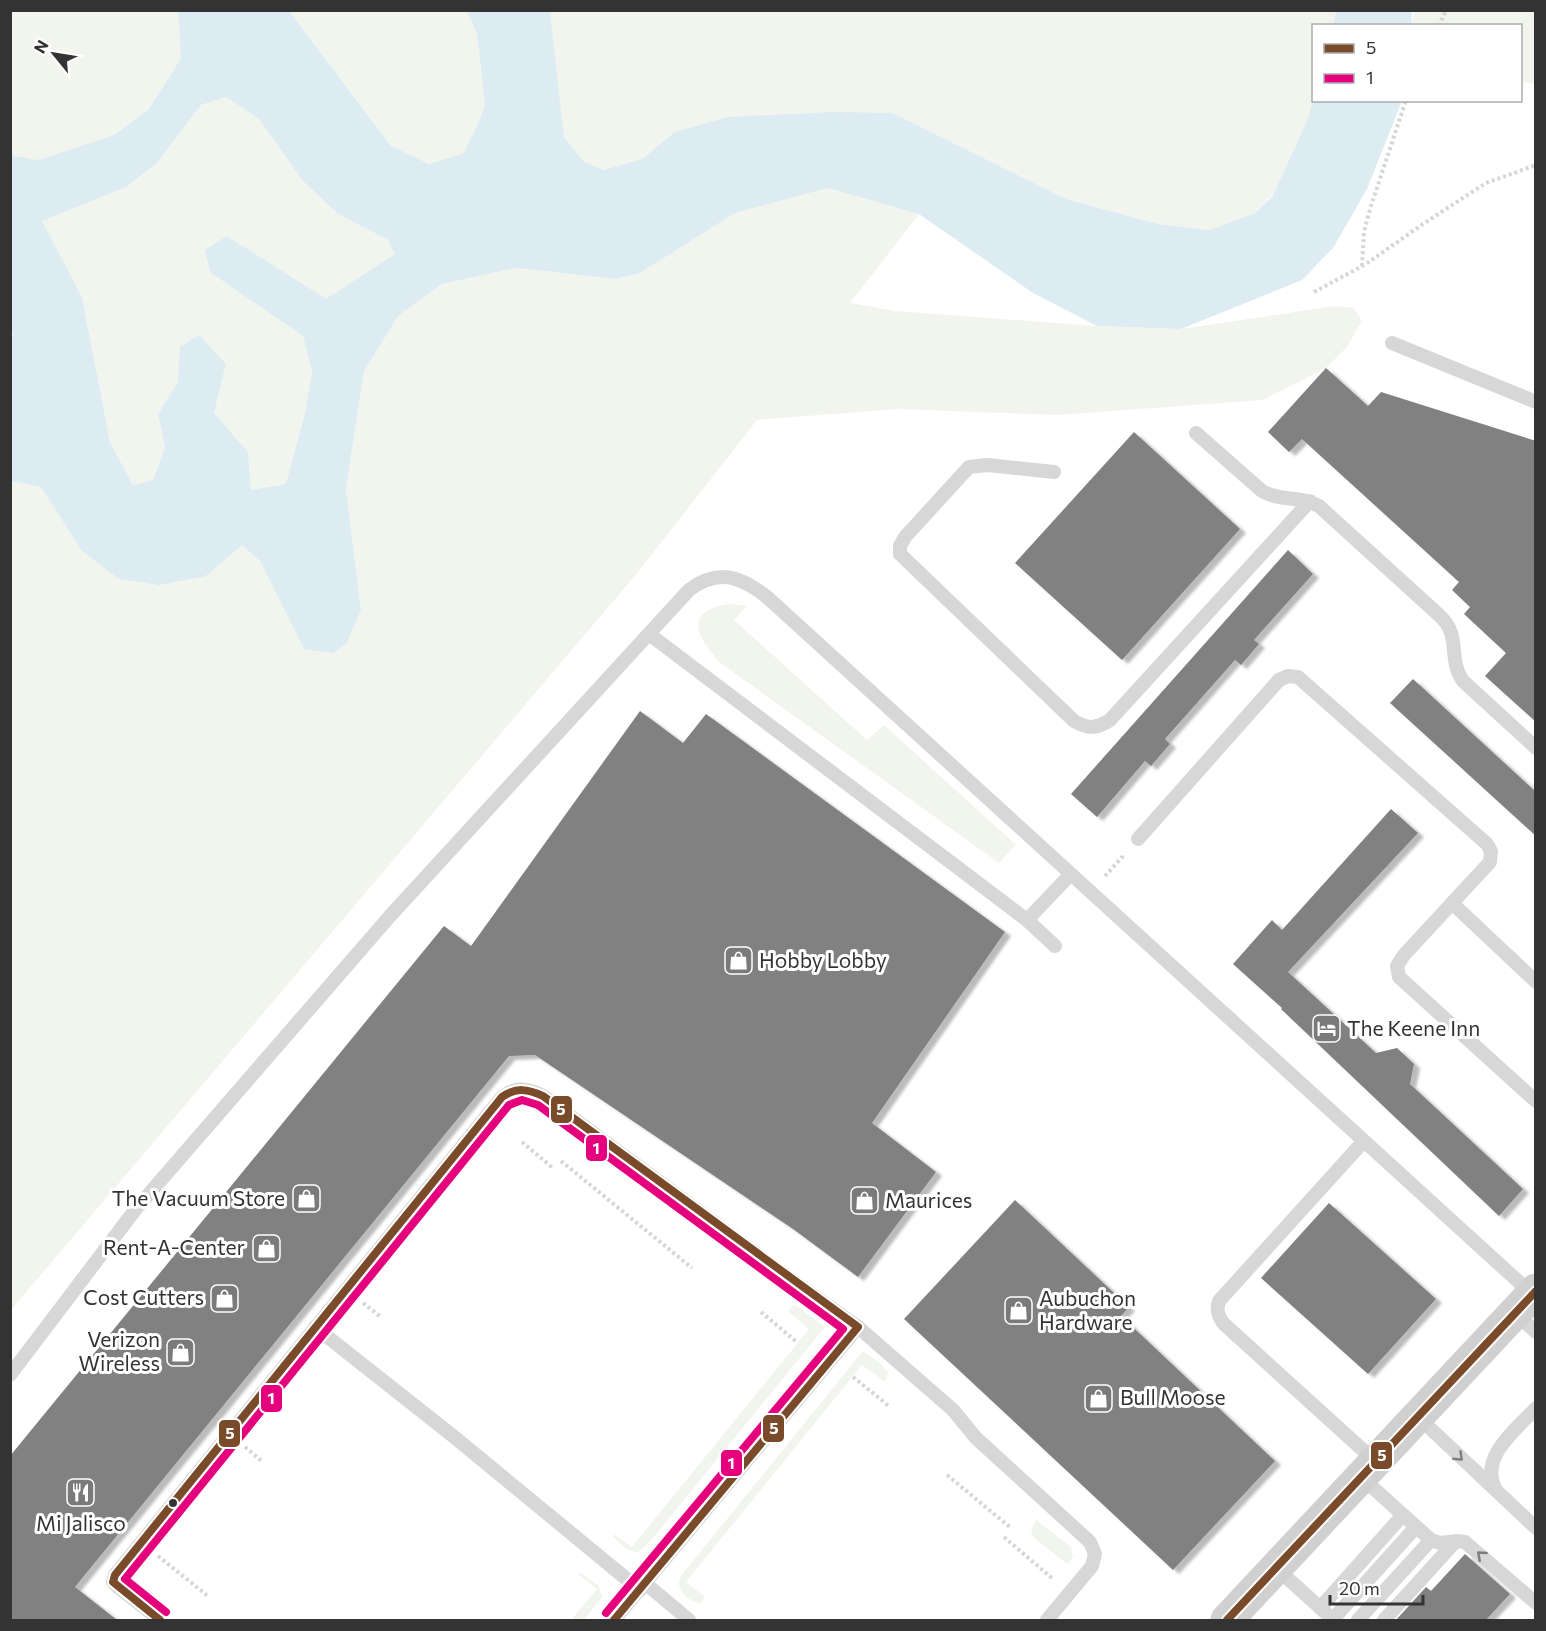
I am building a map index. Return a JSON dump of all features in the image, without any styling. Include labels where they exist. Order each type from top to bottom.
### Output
[{"type":"street","points":[[1227,1620],[1417,1416],[1529,1307]]},
{"type":"lane","points":[[1392,343],[1536,402]]},
{"type":"lane","points":[[1196,433],[1262,491],[1271,496],[1310,501],[1319,506],[1448,623],[1452,630],[1458,672],[1464,681],[1536,748]]},
{"type":"lane","points":[[1054,472],[987,465],[969,467],[905,537],[900,546],[900,554],[1074,721],[1092,728],[1101,726],[1110,720],[1310,501]]},
{"type":"lane","points":[[10,1375],[135,1210],[390,916],[689,590],[702,580],[726,577],[751,585],[767,597],[1363,1142],[1529,1307]]},
{"type":"lane","points":[[649,634],[1027,920],[1055,945]]},
{"type":"lane","points":[[1138,839],[1279,680],[1288,676],[1298,677],[1487,844],[1491,851],[1490,862],[1404,955],[1398,966],[1399,977],[1536,1101]]},
{"type":"lane","points":[[1027,920],[1070,875]]},
{"type":"lane","points":[[1452,903],[1536,982]]},
{"type":"lane","points":[[160,1620],[113,1582],[115,1575],[502,1097],[518,1088],[543,1096],[858,1327],[953,1410],[976,1438],[1090,1542],[1095,1554],[1092,1566],[1047,1620]]},
{"type":"lane","points":[[1363,1142],[1219,1301],[1216,1307],[1218,1314],[1223,1323],[1368,1469],[1402,1516],[1415,1528],[1431,1540],[1440,1543],[1465,1542],[1536,1603]]},
{"type":"lane","points":[[315,1327],[689,1620]]},
{"type":"lane","points":[[614,1620],[858,1327]]},
{"type":"lane","points":[[1498,1493],[1491,1476],[1493,1457],[1536,1407]]},
{"type":"lane","points":[[1417,1416],[1536,1528]]},
{"type":"lane","points":[[1320,1608],[1402,1516]]},
{"type":"lane","points":[[1276,1568],[1334,1620],[1415,1528]]},
{"type":"lane","points":[[1358,1620],[1431,1540]]},
{"type":"lane","points":[[1384,1620],[1455,1542]]},
{"type":"path","points":[[1362,266],[1364,232],[1370,209],[1405,102]]},
{"type":"path","points":[[1314,292],[1362,266],[1486,183],[1536,165]]},
{"type":"path","points":[[1090,893],[1138,839]]},
{"type":"path","points":[[522,1142],[555,1169]]},
{"type":"path","points":[[561,1161],[692,1268]]},
{"type":"path","points":[[761,1312],[798,1343]]},
{"type":"path","points":[[853,1377],[890,1407]]},
{"type":"path","points":[[947,1475],[1011,1528]]},
{"type":"path","points":[[1004,1537],[1070,1594]]},
{"type":"path","points":[[141,1543],[209,1597]]},
{"type":"shaded area","points":[[1336,10],[1412,11],[1411,24],[1333,24]]},
{"type":"shaded area","points":[[11,11],[178,11],[181,58],[149,109],[114,135],[38,160],[15,156],[11,153]]},
{"type":"shaded area","points":[[178,11],[289,11],[391,146],[429,164],[463,154],[485,105],[477,34],[467,11],[550,11],[564,137],[583,161],[604,170],[642,159],[675,132],[728,117],[833,112],[893,113],[1066,199],[1158,224],[1210,230],[1255,213],[1272,197],[1308,119],[1312,102],[1402,102],[1367,189],[1333,248],[1302,280],[1181,329],[1097,326],[1033,293],[919,214],[828,188],[735,213],[640,273],[616,279],[516,268],[442,284],[399,315],[364,371],[346,489],[361,610],[346,644],[333,653],[304,649],[260,561],[242,545],[206,576],[159,585],[119,579],[82,551],[41,487],[11,481],[10,346],[13,333],[10,329],[11,153],[15,156],[38,160],[114,135],[149,109],[181,58]],"holes":[[[226,97],[259,119],[303,181],[338,214],[388,240],[395,254],[326,299],[227,236],[205,250],[210,272],[303,336],[312,371],[305,413],[286,484],[251,490],[248,452],[214,413],[226,364],[199,335],[180,347],[178,382],[158,414],[165,447],[153,480],[133,485],[110,442],[82,297],[42,221],[126,187],[157,163],[201,105]]]},
{"type":"shaded area","points":[[289,11],[467,11],[477,34],[485,105],[463,155],[429,164],[391,146]]},
{"type":"shaded area","points":[[550,11],[1336,11],[1333,24],[1312,24],[1313,102],[1309,119],[1272,196],[1255,213],[1210,230],[1158,224],[1066,199],[893,113],[675,132],[642,159],[605,170],[583,161],[564,137]]},
{"type":"shaded area","points":[[1415,11],[1535,11],[1535,84],[1522,82],[1522,24],[1411,24]]},
{"type":"shaded area","points":[[226,97],[259,119],[303,181],[338,214],[388,240],[395,254],[326,300],[227,236],[211,272],[303,336],[312,370],[305,413],[286,484],[251,491],[248,452],[214,413],[226,364],[180,348],[178,382],[158,414],[165,447],[153,480],[133,485],[110,442],[82,297],[41,221],[126,187],[157,163],[201,105]]},
{"type":"shaded area","points":[[828,188],[919,214],[850,303],[895,311],[1097,326],[1181,329],[1335,306],[1354,308],[1362,321],[1346,348],[1326,368],[1263,400],[1057,415],[897,409],[757,420],[638,572],[11,1310],[11,481],[41,487],[82,550],[206,576],[242,545],[260,561],[304,649],[361,610],[346,489],[364,371],[399,315],[442,284],[516,268],[617,279],[640,273],[735,213]]},
{"type":"shaded area","points":[[731,604],[747,606],[734,620],[867,740],[884,725],[1016,845],[999,863],[719,662],[704,642],[698,625],[700,618],[706,612]]},
{"type":"shaded area","points":[[794,1304],[825,1327],[648,1544],[638,1552],[624,1547],[613,1537],[613,1534],[632,1547],[809,1329],[788,1311]]},
{"type":"shaded area","points":[[863,1351],[881,1364],[888,1373],[886,1380],[884,1381],[862,1365],[686,1582],[705,1597],[700,1604],[688,1598],[679,1586],[680,1577]]},
{"type":"shaded area","points":[[1036,1520],[1071,1547],[1073,1557],[1068,1563],[1033,1537],[1031,1530]]},
{"type":"shaded area","points":[[581,1573],[599,1586],[602,1597],[584,1620],[571,1620],[597,1589],[578,1574]]},
{"type":"building","points":[[1326,368],[1368,406],[1381,392],[1536,441],[1536,722],[1485,676],[1506,653],[1464,614],[1470,607],[1452,590],[1459,582],[1302,439],[1289,452],[1268,432]]},
{"type":"building","points":[[1134,432],[1240,529],[1122,660],[1015,563]]},
{"type":"building","points":[[1288,550],[1313,574],[1254,640],[1259,644],[1241,665],[1235,660],[1165,739],[1170,744],[1151,766],[1145,761],[1097,817],[1071,794]]},
{"type":"building","points":[[1413,679],[1536,792],[1536,836],[1390,703]]},
{"type":"building","points":[[640,711],[683,743],[706,714],[1005,932],[872,1123],[936,1172],[858,1277],[793,1229],[535,1055],[509,1056],[75,1587],[117,1620],[10,1620],[10,1456],[444,926],[471,946]]},
{"type":"building","name":"The Keene Inn","points":[[1391,809],[1418,833],[1288,972],[1376,1053],[1397,1048],[1414,1064],[1410,1084],[1523,1189],[1499,1216],[1233,964],[1272,920],[1282,930]]},
{"type":"building","points":[[1015,1200],[1129,1307],[1121,1316],[1275,1461],[1173,1570],[904,1319]]},
{"type":"building","points":[[1329,1203],[1436,1299],[1368,1374],[1261,1278]]},
{"type":"building","points":[[1465,1554],[1510,1594],[1486,1620],[1396,1620],[1426,1587],[1431,1591]]},
{"type":"transit line","name":"5","points":[[160,1620],[113,1582],[115,1575],[502,1097],[522,1090],[543,1096],[858,1327],[614,1620]]},
{"type":"transit line","name":"1","points":[[166,1612],[125,1579],[509,1105],[522,1100],[538,1105],[843,1329],[606,1613]]},
{"type":"transit line","name":"5","points":[[1227,1620],[1536,1291]]},
{"type":"place","name":"Hobby Lobby","points":[[738,961]]},
{"type":"place","name":"The Keene Inn","points":[[1326,1029]]},
{"type":"place","name":"The Vacuum Store","points":[[306,1199]]},
{"type":"place","name":"Maurices","points":[[864,1201]]},
{"type":"place","name":"Rent-A-Center","points":[[266,1248]]},
{"type":"place","name":"Cost Cutters","points":[[225,1298]]},
{"type":"place","name":"Aubuchon Hardware","points":[[1018,1311]]},
{"type":"place","name":"Verizon Wireless","points":[[181,1352]]},
{"type":"place","name":"Bull Moose","points":[[1099,1398]]},
{"type":"place","name":"Mi Jalisco","points":[[81,1493]]}]
